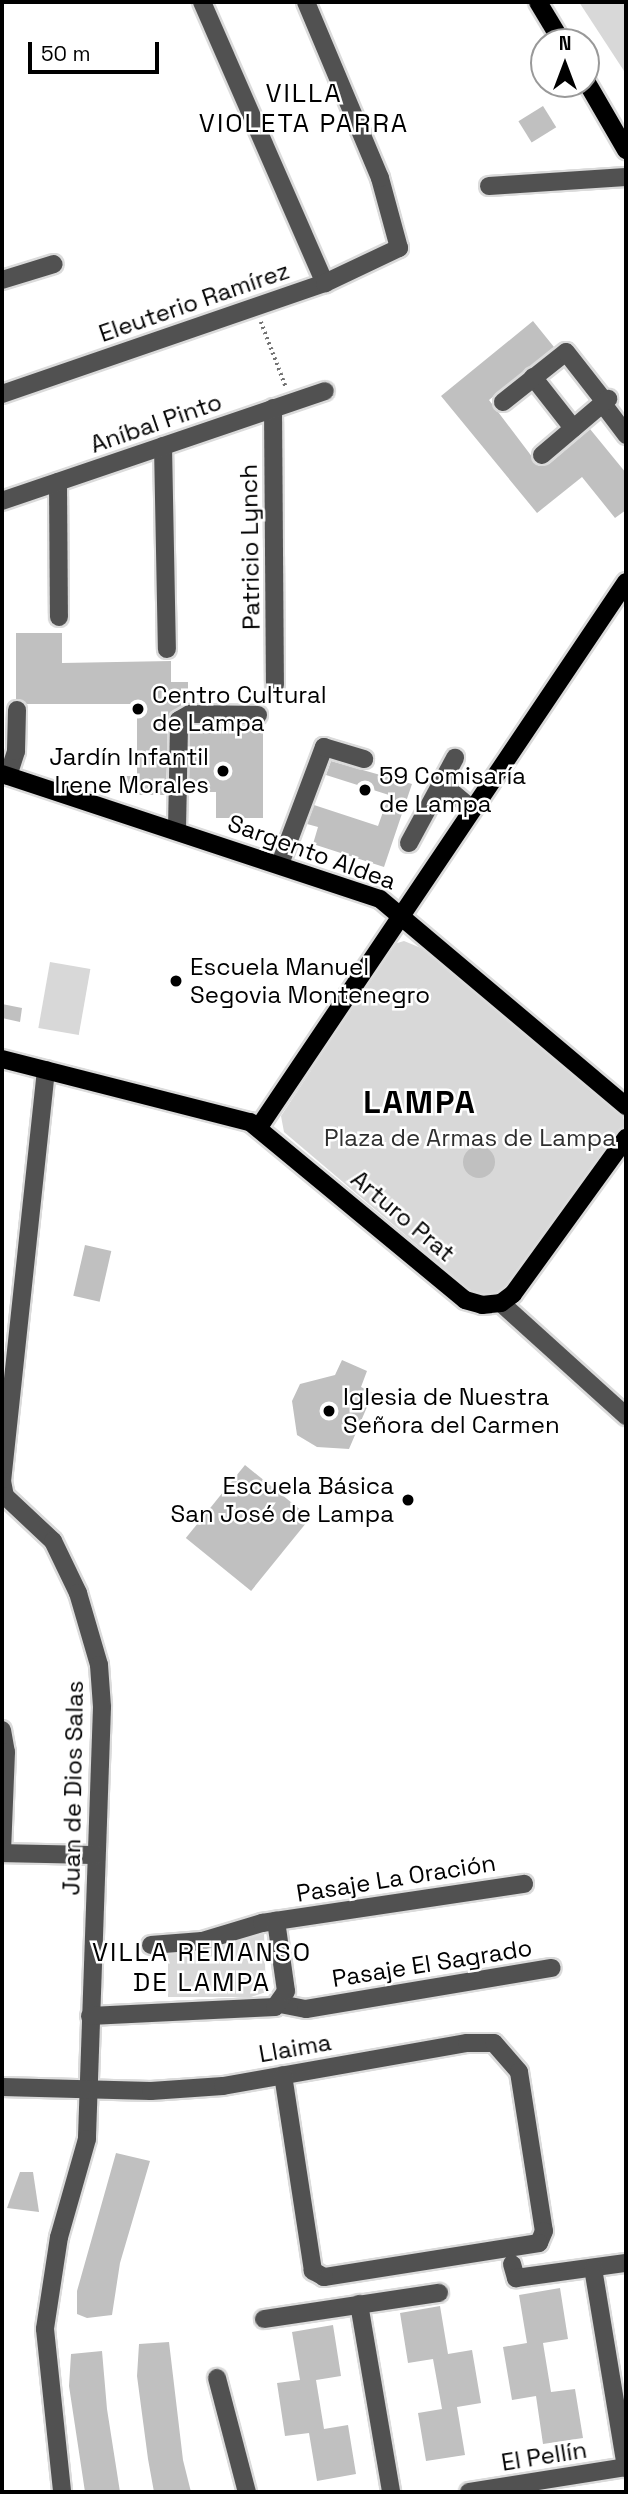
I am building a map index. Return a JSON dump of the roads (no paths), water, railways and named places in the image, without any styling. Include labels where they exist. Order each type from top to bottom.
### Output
[{"type":"main road","points":[[538,2],[554,28]]},
{"type":"main road","points":[[596,98],[626,150]]},
{"type":"main road","points":[[259,1127],[626,582]]},
{"type":"main road","name":"Sargento Aldea","points":[[5,775],[177,829],[380,899],[401,913],[418,934],[626,1106]]},
{"type":"main road","name":"Arturo Prat","points":[[2,1059],[229,1114],[259,1127],[465,1300],[501,1303]]},
{"type":"main road","points":[[501,1303],[626,1138]]},
{"type":"street","points":[[202,2],[325,283]]},
{"type":"street","name":"Eleuterio Ramírez","points":[[2,394],[325,283],[399,248],[380,178],[306,2]]},
{"type":"street","points":[[489,186],[626,177]]},
{"type":"street","points":[[2,279],[54,264]]},
{"type":"street","points":[[503,402],[566,352],[605,402],[626,435]]},
{"type":"street","points":[[533,377],[573,428]]},
{"type":"street","name":"Aníbal Pinto","points":[[2,501],[325,391]]},
{"type":"street","points":[[542,454],[605,402]]},
{"type":"street","name":"Patricio Lynch","points":[[273,408],[275,685]]},
{"type":"street","points":[[163,446],[167,649]]},
{"type":"street","points":[[58,482],[59,617]]},
{"type":"street","points":[[5,775],[16,751],[17,710]]},
{"type":"street","points":[[177,829],[179,720],[190,714],[258,715]]},
{"type":"street","points":[[280,864],[324,747],[364,759]]},
{"type":"street","points":[[409,843],[455,758]]},
{"type":"street","points":[[441,783],[472,809]]},
{"type":"street","name":"Juan de Dios Salas","points":[[46,1070],[2,1480],[10,1502],[54,1541],[96,1648],[102,1707],[88,2139],[59,2237],[46,2329],[62,2492]]},
{"type":"street","points":[[501,1303],[626,1416]]},
{"type":"street","points":[[2,1730],[6,1752],[2,1852],[96,1855]]},
{"type":"street","name":"Pasaje La Oración","points":[[151,1945],[202,1941],[276,1921],[524,1884]]},
{"type":"street","points":[[276,1921],[286,1991],[280,2004]]},
{"type":"street","name":"Pasaje El Sagrado","points":[[90,2016],[209,2007],[263,2010],[280,2004],[306,2009],[552,1968]]},
{"type":"street","name":"Llaima","points":[[2,2087],[199,2087],[494,2043],[519,2072],[531,2134],[544,2231],[539,2243],[324,2277],[313,2271],[283,2075]]},
{"type":"street","points":[[512,2264],[516,2278],[626,2263]]},
{"type":"street","points":[[593,2268],[626,2468]]},
{"type":"street","points":[[264,2319],[439,2293]]},
{"type":"street","points":[[359,2304],[391,2492]]},
{"type":"street","points":[[217,2378],[247,2492]]},
{"type":"street","name":"El Pellín","points":[[469,2492],[626,2468]]},
{"type":"place","name":"Centro Cultural de Lampa","points":[[138,709]]},
{"type":"place","name":"Jardín Infantil Irene Morales","points":[[223,771]]},
{"type":"place","name":"59 Comisaría de Lampa","points":[[365,790]]},
{"type":"place","name":"Escuela Manuel Segovia Montenegro","points":[[176,981]]},
{"type":"place","name":"Iglesia de Nuestra Señora del Carmen","points":[[329,1411]]},
{"type":"place","name":"Escuela Básica San José de Lampa","points":[[408,1500]]},
{"type":"district","name":"VILLA VIOLETA PARRA","points":[[304,109]]},
{"type":"district","name":"LAMPA","points":[[420,1102]]},
{"type":"district","name":"VILLA REMANSO DE LAMPA","points":[[202,1968]]},
{"type":"park label","name":"Plaza de Armas de Lampa","points":[[470,1138]]}]
